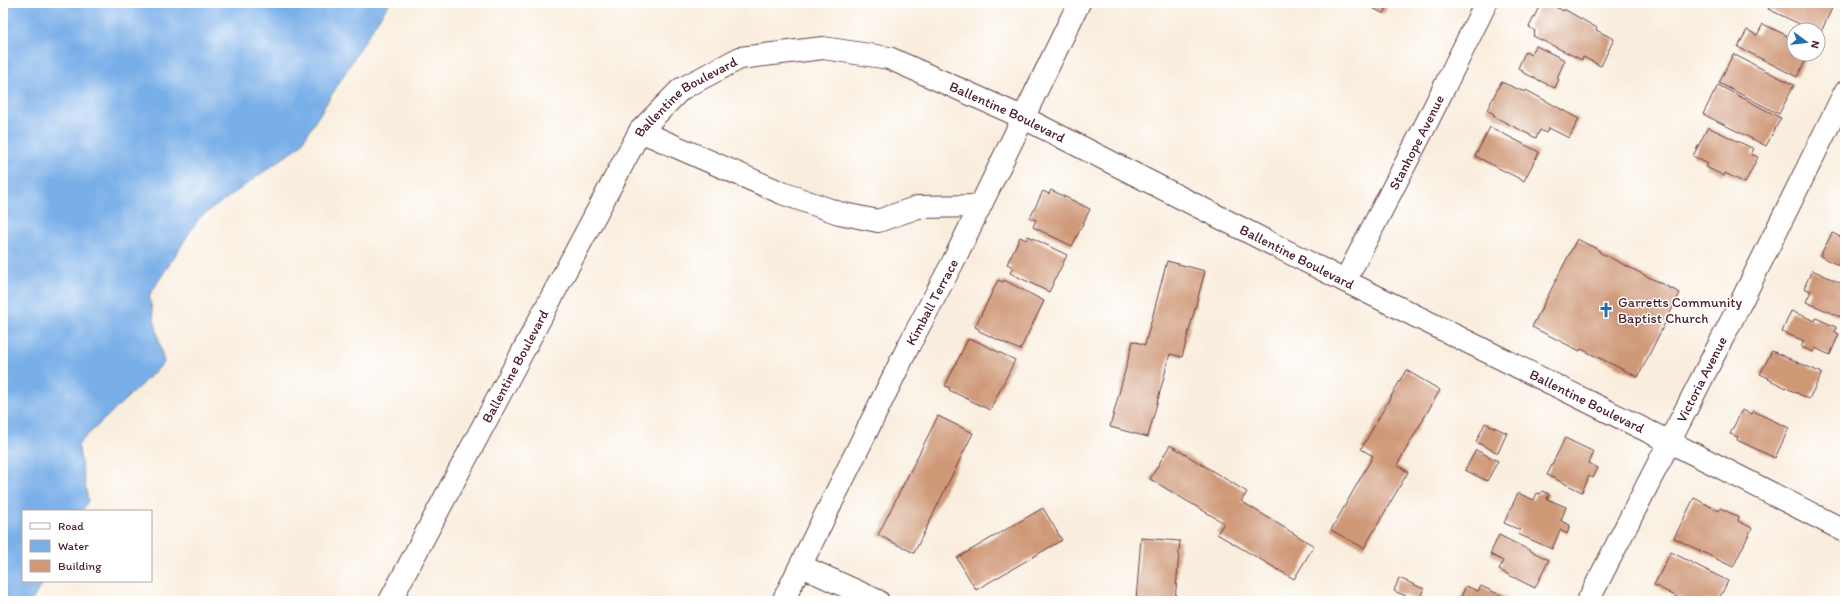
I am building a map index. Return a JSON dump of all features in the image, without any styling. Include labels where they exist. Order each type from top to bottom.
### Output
[{"type":"street","name":"Kimball Terrace","points":[[782,601],[801,566],[854,454],[1079,3]]},
{"type":"street","name":"Stanhope Avenue","points":[[1345,281],[1426,124],[1486,3]]},
{"type":"street","name":"Ballentine Boulevard","points":[[390,601],[640,131],[682,89],[740,58],[823,48],[889,58],[1022,118],[1845,531]]},
{"type":"street","name":"Victoria Avenue","points":[[1588,601],[1670,442],[1845,92]]},
{"type":"street","points":[[640,131],[782,194],[840,212],[878,221],[918,207],[979,206]]},
{"type":"street","points":[[801,566],[878,601]]},
{"type":"water","points":[[3,3],[390,3],[379,18],[300,146],[199,218],[149,296],[164,363],[78,444],[88,501],[83,510],[22,510],[22,582],[42,582],[32,601],[3,601]]},
{"type":"building","points":[[1363,3],[1389,3],[1384,14]]},
{"type":"building","points":[[1541,3],[1547,3],[1564,11],[1564,9],[1597,28],[1596,30],[1614,39],[1601,66],[1583,57],[1582,60],[1533,36],[1535,31],[1529,27]]},
{"type":"building","points":[[1771,3],[1827,3],[1833,6],[1826,22],[1795,22],[1768,9]]},
{"type":"building","points":[[1763,24],[1786,35],[1786,62],[1805,62],[1797,77],[1738,47],[1747,30],[1757,35]]},
{"type":"building","points":[[1536,46],[1565,60],[1557,78],[1559,79],[1555,88],[1522,72],[1523,70],[1518,68],[1525,52],[1531,55]]},
{"type":"building","points":[[1733,54],[1794,85],[1779,114],[1719,83]]},
{"type":"building","points":[[1501,82],[1525,92],[1526,90],[1579,119],[1569,138],[1549,128],[1546,133],[1540,130],[1536,138],[1493,116],[1494,114],[1487,110]]},
{"type":"building","points":[[1718,85],[1781,118],[1766,146],[1703,114]]},
{"type":"building","points":[[1490,127],[1539,152],[1524,181],[1475,156]]},
{"type":"building","points":[[1708,127],[1754,149],[1751,154],[1758,157],[1745,183],[1725,173],[1724,176],[1706,167],[1708,164],[1693,156]]},
{"type":"building","points":[[1051,190],[1090,209],[1072,246],[1033,227],[1036,220],[1030,218],[1043,191],[1049,194]]},
{"type":"building","points":[[1832,233],[1845,239],[1845,269],[1820,256]]},
{"type":"building","points":[[1028,236],[1067,255],[1049,292],[1010,273],[1013,267],[1007,264],[1020,237],[1026,240]]},
{"type":"building","name":"Garretts Community Baptist Church","points":[[1577,239],[1599,250],[1599,252],[1680,293],[1638,377],[1581,349],[1580,351],[1532,327]]},
{"type":"building","points":[[1167,261],[1205,271],[1182,357],[1170,354],[1148,437],[1110,427],[1133,341],[1145,345]]},
{"type":"building","points":[[1812,270],[1845,285],[1845,319],[1806,302],[1811,291],[1804,288]]},
{"type":"building","points":[[998,280],[1003,282],[1004,280],[1044,301],[1020,350],[979,331],[979,329],[975,327]]},
{"type":"building","points":[[1791,311],[1815,321],[1816,318],[1836,327],[1835,332],[1839,334],[1830,355],[1815,348],[1813,352],[1801,347],[1804,341],[1782,332]]},
{"type":"building","points":[[968,339],[974,340],[1015,360],[990,410],[949,390],[950,388],[945,386]]},
{"type":"building","points":[[1772,351],[1822,373],[1809,399],[1760,374]]},
{"type":"building","points":[[1406,370],[1440,390],[1397,465],[1408,472],[1364,548],[1331,530],[1373,456],[1361,449]]},
{"type":"building","points":[[1742,410],[1752,414],[1753,411],[1789,428],[1775,458],[1737,440],[1738,437],[1730,434]]},
{"type":"building","points":[[938,416],[973,433],[914,553],[878,535]]},
{"type":"building","points":[[1485,423],[1507,433],[1498,453],[1476,442]]},
{"type":"building","points":[[1565,438],[1594,452],[1589,463],[1598,468],[1593,478],[1589,476],[1582,492],[1547,475]]},
{"type":"building","points":[[1170,445],[1247,492],[1241,501],[1314,546],[1294,579],[1217,534],[1224,523],[1150,479]]},
{"type":"building","points":[[1476,450],[1498,461],[1487,481],[1465,470]]},
{"type":"building","points":[[1542,491],[1549,494],[1547,499],[1566,507],[1561,521],[1570,525],[1567,534],[1560,530],[1552,549],[1518,534],[1520,530],[1504,523],[1518,493],[1534,500],[1537,493],[1540,494]]},
{"type":"building","points":[[1694,498],[1719,511],[1720,508],[1739,517],[1738,521],[1752,528],[1733,567],[1674,538]]},
{"type":"building","points":[[1043,508],[1062,540],[976,590],[957,558]]},
{"type":"building","points":[[1499,535],[1549,560],[1535,588],[1499,570],[1503,561],[1490,554]]},
{"type":"building","points":[[1141,538],[1180,541],[1175,601],[1136,601]]},
{"type":"building","points":[[1671,552],[1728,581],[1718,601],[1685,601],[1654,585]]},
{"type":"building","points":[[1399,578],[1424,589],[1418,601],[1394,591]]},
{"type":"building","points":[[1466,586],[1478,591],[1481,586],[1513,601],[1459,601]]},
{"type":"place","name":"Garretts Community Baptist Church","points":[[1606,310]]}]
